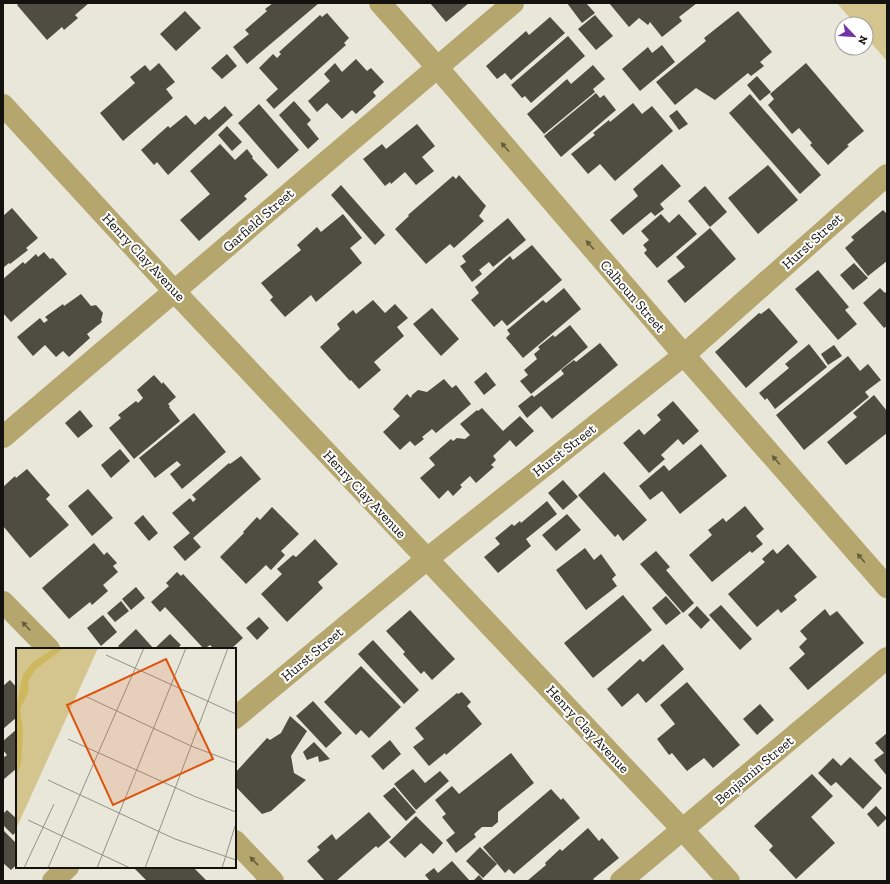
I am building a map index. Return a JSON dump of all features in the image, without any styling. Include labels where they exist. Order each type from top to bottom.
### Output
[{"type":"street","name":"Calhoun Street","points":[[380,3],[887,587]]},
{"type":"street","name":"Garfield Street","points":[[3,437],[514,3]]},
{"type":"street","name":"Henry Clay Avenue","points":[[3,105],[175,292],[683,830],[729,881]]},
{"type":"street","name":"Hurst Street","points":[[236,717],[427,559],[684,355],[887,175]]},
{"type":"street","points":[[3,602],[48,648]]},
{"type":"street","name":"Benjamin Street","points":[[621,881],[887,658]]},
{"type":"street","points":[[236,842],[273,881]]},
{"type":"street","points":[[53,881],[67,868]]},
{"type":"shaded area","points":[[837,3],[887,3],[887,61],[874,46],[874,16],[848,16]]},
{"type":"building","points":[[19,3],[89,3],[75,15],[78,18],[64,30],[62,27],[47,40],[17,5]]},
{"type":"building","points":[[273,3],[319,3],[247,64],[233,47],[249,34],[245,30],[267,11],[265,9]]},
{"type":"building","points":[[430,3],[469,3],[446,22]]},
{"type":"building","points":[[567,3],[586,3],[595,13],[582,23]]},
{"type":"building","points":[[609,3],[697,3],[679,17],[682,21],[662,37],[650,22],[648,25],[639,18],[629,27]]},
{"type":"building","points":[[185,11],[201,28],[176,51],[160,34]]},
{"type":"building","points":[[738,11],[772,52],[760,62],[764,66],[751,76],[748,73],[715,100],[696,88],[675,105],[656,82],[706,41],[704,38]]},
{"type":"building","points":[[327,13],[349,38],[344,43],[346,45],[274,109],[266,100],[278,89],[259,68],[273,54],[277,58],[281,54],[279,52],[320,15],[322,17]]},
{"type":"building","points":[[595,15],[613,36],[596,50],[578,29]]},
{"type":"building","points":[[550,17],[565,33],[511,80],[505,73],[497,79],[486,66],[526,31],[529,35]]},
{"type":"building","points":[[568,36],[585,56],[531,103],[525,96],[522,98],[511,85]]},
{"type":"building","points":[[662,45],[675,62],[640,91],[622,69],[648,47],[652,53]]},
{"type":"building","points":[[227,54],[237,66],[222,79],[211,68]]},
{"type":"building","points":[[356,59],[367,71],[371,68],[384,82],[373,92],[376,96],[356,114],[352,110],[342,119],[327,103],[317,112],[308,101],[330,81],[324,74],[335,63],[342,72]]},
{"type":"building","points":[[159,63],[175,82],[166,89],[173,98],[123,141],[100,113],[135,83],[130,77],[145,65],[150,71]]},
{"type":"building","points":[[806,63],[864,131],[847,145],[849,146],[828,165],[810,145],[812,143],[799,128],[792,134],[768,105],[774,99],[770,94]]},
{"type":"building","points":[[593,65],[605,79],[593,89],[595,92],[544,134],[527,114],[567,79],[571,84]]},
{"type":"building","points":[[757,76],[771,92],[760,101],[747,85]]},
{"type":"building","points":[[596,93],[600,98],[604,95],[616,110],[561,157],[544,136]]},
{"type":"building","points":[[750,94],[821,175],[800,194],[729,113]]},
{"type":"building","points":[[294,101],[311,120],[307,124],[319,139],[308,149],[279,115]]},
{"type":"building","points":[[633,103],[642,114],[652,106],[673,131],[615,181],[600,164],[588,174],[571,154],[595,135],[593,133],[609,120],[610,122]]},
{"type":"building","points":[[259,104],[299,150],[278,169],[238,123]]},
{"type":"building","points":[[225,106],[233,115],[168,175],[157,162],[154,165],[141,150],[168,126],[170,128],[186,115],[195,125],[205,116],[209,120]]},
{"type":"building","points":[[677,110],[688,124],[679,130],[669,116]]},
{"type":"building","points":[[417,124],[435,146],[422,157],[434,171],[416,185],[405,172],[391,184],[390,182],[385,186],[363,159],[382,144],[386,149]]},
{"type":"building","points":[[227,126],[242,142],[232,151],[218,135]]},
{"type":"building","points":[[220,144],[235,160],[247,149],[253,157],[252,158],[268,175],[244,196],[247,199],[199,241],[180,220],[210,194],[190,171]]},
{"type":"building","points":[[662,164],[681,186],[660,204],[664,209],[655,216],[651,212],[623,235],[610,220],[638,196],[633,189]]},
{"type":"building","points":[[768,165],[798,200],[758,234],[728,198]]},
{"type":"building","points":[[459,175],[486,206],[479,216],[484,221],[454,248],[450,244],[426,264],[395,229],[409,216],[408,215],[453,176],[456,179]]},
{"type":"building","points":[[341,185],[385,235],[375,245],[331,195]]},
{"type":"building","points":[[705,186],[727,212],[710,227],[688,201]]},
{"type":"building","points":[[12,208],[38,238],[26,248],[28,250],[3,268],[3,216]]},
{"type":"building","points":[[883,210],[886,213],[887,212],[887,261],[868,276],[845,248],[854,240],[851,237]]},
{"type":"building","points":[[343,214],[362,238],[350,248],[362,263],[316,302],[311,295],[285,317],[270,300],[273,297],[261,283],[301,250],[297,245],[317,227],[321,232]]},
{"type":"building","points":[[661,214],[669,223],[679,214],[697,234],[657,268],[644,253],[647,250],[643,245],[649,240],[641,231]]},
{"type":"building","points":[[508,218],[526,240],[493,267],[489,262],[479,270],[482,274],[472,282],[460,266],[466,262],[462,256]]},
{"type":"building","points":[[710,228],[736,259],[685,303],[667,281],[685,267],[676,257]]},
{"type":"building","points":[[532,245],[562,280],[507,326],[502,320],[494,327],[471,300],[479,293],[475,287],[510,256],[513,260]]},
{"type":"building","points":[[44,252],[50,259],[53,258],[67,274],[11,322],[3,313],[3,279],[23,262],[25,264],[36,254],[38,257]]},
{"type":"building","points":[[854,263],[868,278],[853,290],[840,275]]},
{"type":"building","points":[[818,270],[849,307],[845,310],[857,324],[838,340],[795,289]]},
{"type":"building","points":[[564,288],[581,309],[523,358],[506,338],[510,334],[507,330],[543,300],[546,303]]},
{"type":"building","points":[[880,288],[885,293],[887,291],[887,326],[884,328],[863,303]]},
{"type":"building","points":[[81,294],[91,306],[96,305],[103,313],[101,320],[102,322],[87,334],[90,338],[69,357],[63,351],[56,357],[45,345],[33,356],[17,337],[40,318],[44,323],[48,320],[45,317],[63,304],[64,306]]},
{"type":"building","points":[[373,300],[385,313],[395,304],[408,318],[397,327],[404,336],[374,362],[381,370],[359,389],[320,347],[340,329],[337,324],[353,310],[356,314]]},
{"type":"building","points":[[432,308],[459,339],[441,356],[413,324]]},
{"type":"building","points":[[769,308],[798,342],[746,388],[715,352],[759,313],[761,314]]},
{"type":"building","points":[[570,325],[588,347],[531,394],[520,381],[528,375],[524,370],[537,359],[534,354],[540,349],[538,347],[553,335],[555,337]]},
{"type":"building","points":[[600,343],[618,365],[552,419],[541,406],[527,418],[518,406],[532,395],[534,397],[564,374],[561,370],[574,360],[576,362]]},
{"type":"building","points":[[809,344],[827,367],[775,409],[767,398],[765,400],[759,393],[789,368],[785,364]]},
{"type":"building","points":[[834,345],[842,356],[828,365],[821,354]]},
{"type":"building","points":[[848,356],[860,371],[868,364],[881,380],[865,392],[869,397],[804,450],[776,415]]},
{"type":"building","points":[[486,372],[496,385],[484,395],[474,382]]},
{"type":"building","points":[[154,375],[162,384],[163,382],[176,397],[168,404],[180,421],[134,459],[109,428],[121,418],[118,415],[136,401],[138,403],[143,398],[137,390]]},
{"type":"building","points":[[444,379],[452,388],[456,385],[471,404],[436,433],[432,429],[422,437],[424,439],[415,446],[410,441],[400,450],[383,432],[400,416],[393,409],[407,394],[411,398],[412,395],[418,390],[427,392]]},
{"type":"building","points":[[874,395],[887,411],[887,433],[846,465],[827,442],[857,417],[853,413]]},
{"type":"building","points":[[673,401],[699,431],[683,445],[678,439],[661,455],[665,459],[649,473],[623,443],[639,429],[644,435],[661,420],[657,415]]},
{"type":"building","points":[[482,408],[503,431],[520,416],[534,431],[516,447],[510,440],[493,456],[496,460],[491,465],[494,467],[476,483],[470,476],[460,485],[462,487],[453,496],[448,490],[439,499],[420,478],[435,465],[429,458],[451,439],[453,441],[457,438],[465,439],[470,435],[460,424],[477,410],[478,411]]},
{"type":"building","points":[[80,410],[93,426],[78,438],[65,423]]},
{"type":"building","points":[[194,413],[226,452],[182,489],[170,474],[181,465],[177,461],[155,478],[139,458]]},
{"type":"building","points":[[701,444],[727,476],[680,514],[662,491],[650,500],[639,486],[664,465],[669,471]]},
{"type":"building","points":[[120,449],[130,461],[111,478],[101,465]]},
{"type":"building","points":[[241,456],[261,479],[193,538],[201,547],[185,561],[173,547],[190,533],[172,513],[190,498],[193,502],[196,499],[192,495],[229,463],[230,464]]},
{"type":"building","points":[[27,469],[50,495],[46,499],[69,525],[30,558],[3,526],[3,487],[15,476],[16,478]]},
{"type":"building","points":[[604,472],[647,520],[623,541],[618,534],[615,537],[578,495]]},
{"type":"building","points":[[563,480],[578,497],[563,510],[548,493]]},
{"type":"building","points":[[88,489],[113,518],[92,536],[68,506]]},
{"type":"building","points":[[547,501],[557,514],[526,539],[531,546],[498,573],[484,557],[500,544],[495,538],[512,524],[514,526],[520,521],[521,523]]},
{"type":"building","points":[[745,506],[764,529],[756,536],[763,544],[752,553],[750,551],[712,582],[689,555],[712,535],[708,530],[723,518],[726,522]]},
{"type":"building","points":[[272,507],[299,534],[281,551],[285,555],[271,570],[266,565],[246,584],[220,557],[244,533],[243,532],[257,517],[260,520]]},
{"type":"building","points":[[567,514],[581,530],[556,551],[542,535]]},
{"type":"building","points":[[143,515],[158,533],[149,541],[134,523]]},
{"type":"building","points":[[315,539],[338,564],[318,582],[323,588],[287,622],[261,594],[282,574],[277,569],[293,555],[296,557]]},
{"type":"building","points":[[94,543],[104,555],[107,552],[117,563],[113,566],[118,572],[103,585],[108,591],[92,605],[90,602],[69,619],[42,588]]},
{"type":"building","points":[[788,544],[817,577],[794,596],[797,600],[781,613],[778,609],[757,627],[728,594],[765,562],[762,559],[773,549],[777,554]]},
{"type":"building","points":[[585,548],[594,560],[601,554],[616,575],[612,579],[617,586],[586,610],[556,570]]},
{"type":"building","points":[[656,551],[670,567],[666,570],[694,603],[683,613],[640,564]]},
{"type":"building","points":[[177,572],[181,576],[183,574],[243,638],[232,648],[213,648],[210,645],[203,648],[165,607],[160,612],[151,602],[169,586],[166,583]]},
{"type":"building","points":[[136,587],[145,598],[131,610],[122,599]]},
{"type":"building","points":[[623,595],[652,630],[593,678],[564,643]]},
{"type":"building","points":[[666,596],[681,613],[666,625],[652,608]]},
{"type":"building","points":[[121,601],[129,611],[115,622],[107,613]]},
{"type":"building","points":[[721,605],[752,639],[740,650],[709,615]]},
{"type":"building","points":[[697,606],[710,620],[701,629],[688,615]]},
{"type":"building","points":[[825,609],[830,616],[837,611],[864,643],[808,690],[789,668],[805,654],[799,647],[807,639],[800,631]]},
{"type":"building","points":[[410,610],[455,659],[432,680],[424,671],[421,674],[403,654],[405,652],[386,631]]},
{"type":"building","points":[[103,615],[117,632],[101,646],[87,628]]},
{"type":"building","points":[[259,617],[269,628],[257,640],[246,628]]},
{"type":"building","points":[[136,629],[153,648],[120,648],[118,646]]},
{"type":"building","points":[[170,634],[181,645],[178,648],[155,648]]},
{"type":"building","points":[[373,640],[419,690],[404,704],[358,654]]},
{"type":"building","points":[[663,644],[684,669],[646,703],[638,693],[622,707],[607,689],[640,659],[643,662]]},
{"type":"building","points":[[361,666],[401,707],[369,738],[361,730],[356,735],[324,702]]},
{"type":"building","points":[[10,680],[16,687],[16,718],[3,729],[3,686]]},
{"type":"building","points":[[687,682],[740,745],[713,768],[704,758],[687,771],[672,753],[669,755],[657,739],[675,724],[660,705]]},
{"type":"building","points":[[462,692],[471,702],[467,706],[482,724],[446,755],[445,753],[429,766],[413,747],[424,739],[415,728],[457,693]]},
{"type":"building","points":[[313,701],[342,733],[326,748],[296,716]]},
{"type":"building","points":[[760,704],[774,720],[757,735],[743,719]]},
{"type":"building","points":[[290,716],[307,731],[291,756],[294,773],[306,780],[271,811],[262,814],[236,787],[236,772],[267,738],[270,740],[281,733]]},
{"type":"building","points":[[16,730],[16,769],[3,780],[3,758],[7,755],[3,750],[3,741]]},
{"type":"building","points":[[887,733],[887,776],[874,760],[884,753],[875,743]]},
{"type":"building","points":[[390,740],[401,754],[383,770],[371,756]]},
{"type":"building","points":[[314,742],[330,759],[319,762],[318,756],[307,760],[303,752]]},
{"type":"building","points":[[511,753],[534,783],[498,812],[498,822],[492,827],[482,827],[474,834],[476,837],[456,853],[446,840],[455,833],[442,817],[446,814],[435,800],[452,786],[459,794]]},
{"type":"building","points":[[850,757],[882,788],[863,809],[836,782],[831,786],[818,773],[833,758],[841,766]]},
{"type":"building","points":[[413,769],[425,783],[440,771],[449,781],[416,810],[394,784]]},
{"type":"building","points":[[812,774],[833,796],[811,817],[835,843],[796,879],[769,850],[773,846],[754,826]]},
{"type":"building","points":[[394,787],[416,812],[406,821],[383,796]]},
{"type":"building","points":[[551,789],[561,800],[563,798],[580,818],[514,874],[509,869],[505,873],[483,847]]},
{"type":"building","points":[[876,806],[887,818],[878,827],[867,814]]},
{"type":"building","points":[[7,810],[16,818],[16,832],[13,835],[3,825],[3,814]]},
{"type":"building","points":[[369,812],[391,837],[378,848],[376,846],[336,881],[325,881],[307,861],[320,850],[317,847],[332,834],[336,840]]},
{"type":"building","points":[[416,816],[443,843],[433,854],[421,843],[405,858],[389,842]]},
{"type":"building","points":[[588,828],[599,841],[602,838],[619,858],[593,879],[595,881],[527,881],[546,865],[545,863],[560,849],[562,851]]},
{"type":"building","points":[[3,830],[16,843],[16,865],[11,870],[3,863]]},
{"type":"building","points":[[480,847],[497,864],[483,878],[466,861]]},
{"type":"building","points":[[452,861],[470,881],[430,881],[425,875],[434,868],[438,873]]},
{"type":"building","points":[[134,868],[194,868],[207,881],[147,881]]},
{"type":"building","points":[[479,875],[484,881],[473,881]]}]
